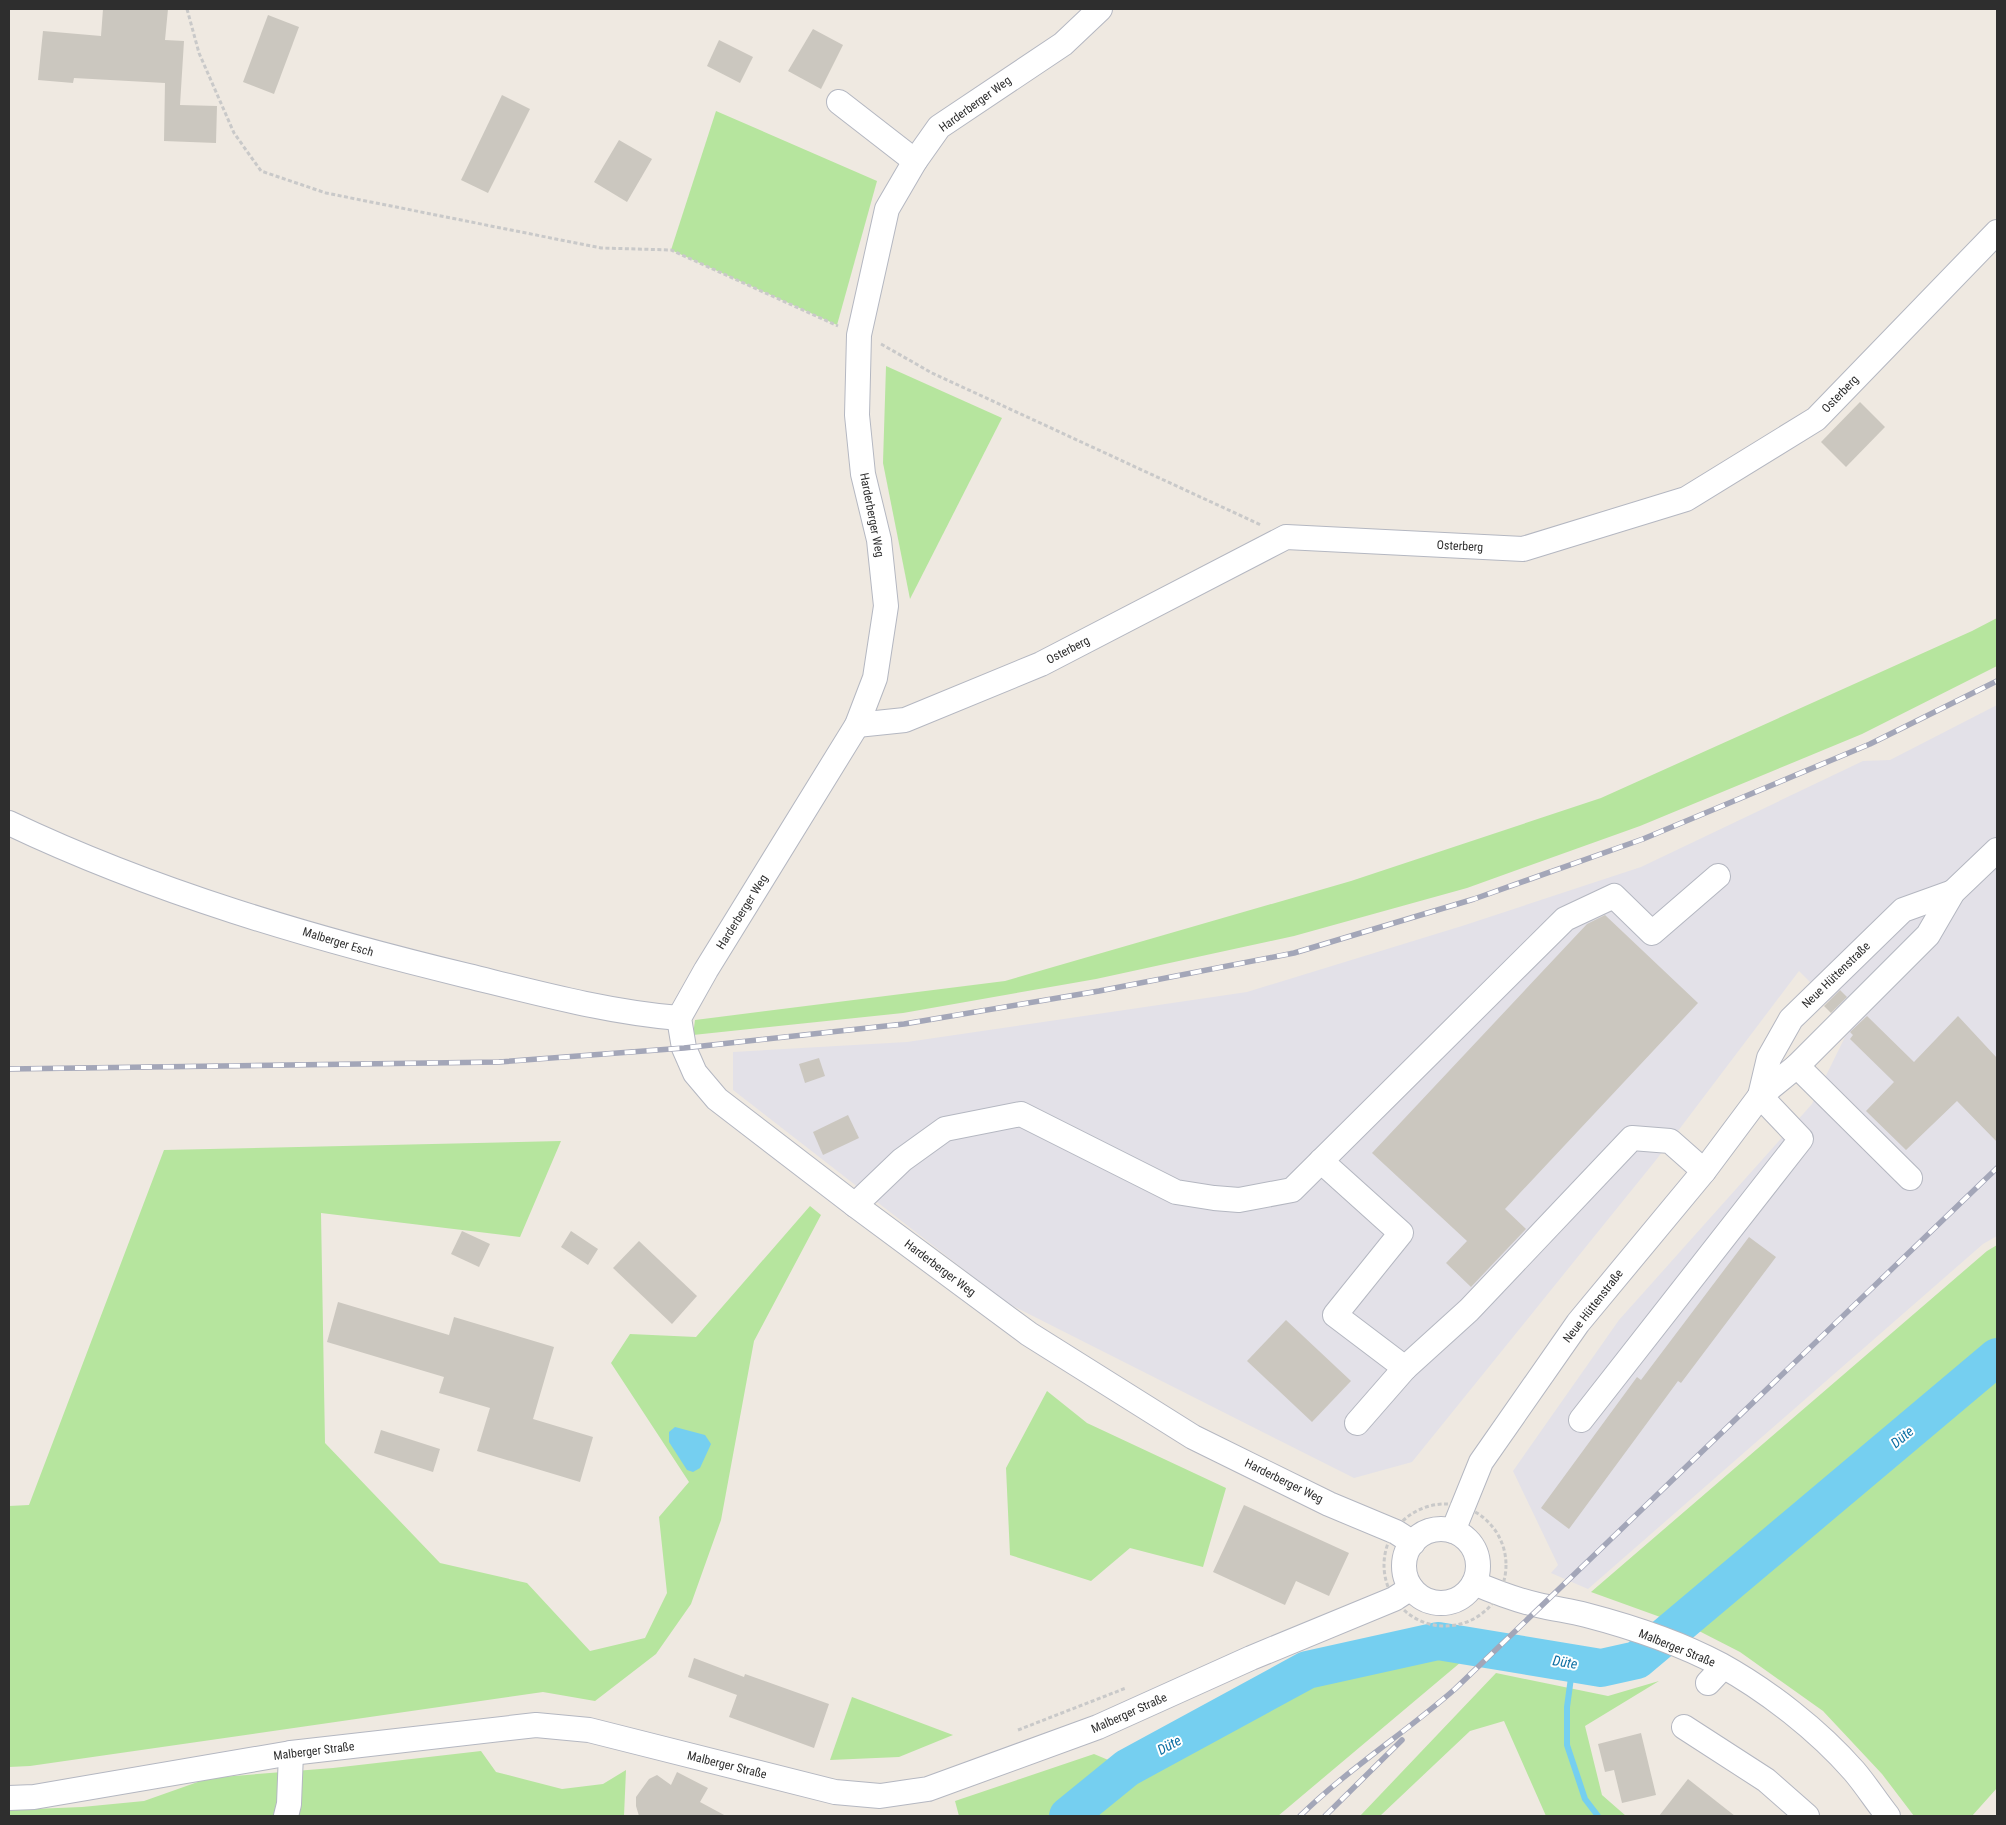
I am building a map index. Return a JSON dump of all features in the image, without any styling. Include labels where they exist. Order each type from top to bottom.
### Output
[{"type":"street","name":"Harderberger Weg","points":[[1100,9],[1064,44],[939,127],[915,161],[887,209],[873,338],[857,415],[863,474],[878,540],[886,606],[875,678],[857,725],[706,970],[679,1018],[684,1048],[695,1073],[717,1098],[855,1205],[1029,1334],[1193,1437],[1404,1538]]},
{"type":"street","points":[[839,102],[915,161]]},
{"type":"street","name":"Osterberg","points":[[857,725],[905,720],[1041,664],[1286,537],[1523,549],[1686,499],[1816,419],[1997,232]]},
{"type":"street","name":"Malberger Esch","points":[[9,823],[56,846],[196,899],[380,955],[585,1005],[679,1018]]},
{"type":"street","name":"Neue Hüttenstraße","points":[[1453,1531],[1481,1462],[1578,1323],[1704,1171],[1760,1096],[1797,1066],[1928,935],[1954,892],[1997,850]]},
{"type":"street","points":[[855,1205],[902,1160],[945,1129],[1021,1114],[1176,1192],[1239,1200],[1292,1190],[1565,919],[1614,896],[1652,933],[1718,876]]},
{"type":"street","name":"Neue Hüttenstraße","points":[[1760,1096],[1770,1058],[1791,1019],[1904,910],[1954,892]]},
{"type":"street","points":[[1797,1066],[1910,1178]]},
{"type":"street","points":[[1581,1420],[1801,1140],[1760,1096]]},
{"type":"street","points":[[1357,1423],[1405,1368],[1469,1310],[1632,1138],[1670,1141],[1704,1171]]},
{"type":"street","points":[[1321,1161],[1401,1233],[1335,1315],[1405,1368]]},
{"type":"street","points":[[1444,1529],[1453,1531],[1466,1539],[1474,1548],[1478,1560],[1478,1572],[1474,1583],[1456,1600],[1444,1603],[1431,1602],[1420,1597],[1402,1594],[1406,1577],[1404,1565],[1407,1554],[1404,1538],[1421,1535],[1432,1530],[1444,1529]]},
{"type":"street","name":"Malberger Straße","points":[[1474,1583],[1500,1594],[1538,1605],[1586,1615],[1686,1649],[1716,1675],[1770,1697],[1808,1727],[1853,1771],[1888,1816]]},
{"type":"street","name":"Malberger Straße","points":[[9,1798],[34,1797],[290,1753],[536,1725],[589,1730],[835,1792],[880,1796],[928,1789],[1098,1728],[1251,1658],[1402,1594]]},
{"type":"street","points":[[1684,1727],[1766,1780],[1807,1816]]},
{"type":"street","points":[[286,1816],[289,1804],[290,1753]]},
{"type":"path","points":[[188,9],[199,53],[234,133],[261,171],[326,192],[601,248],[671,250],[873,338],[932,373],[1286,537]]},
{"type":"path","points":[[1434,1503],[1464,1505],[1490,1521],[1505,1548],[1506,1578],[1500,1594],[1490,1607],[1473,1620],[1453,1626],[1432,1625],[1412,1617],[1402,1594],[1386,1585],[1384,1551],[1404,1538],[1408,1515],[1434,1503]]},
{"type":"path","points":[[1010,1733],[1130,1686]]},
{"type":"shaded area","points":[[1997,705],[1997,1236],[1983,1244],[1588,1589],[1551,1573],[1558,1565],[1513,1471],[1619,1320],[1812,1104],[1845,1037],[1854,1026],[1799,971],[1656,1160],[1412,1462],[1354,1478],[1007,1303],[733,1090],[733,1052],[907,1042],[1247,992],[1462,926],[1641,867],[1863,761],[1890,760]]},
{"type":"green space","points":[[716,111],[877,181],[837,325],[671,250]]},
{"type":"green space","points":[[886,366],[1002,418],[910,599],[883,463]]},
{"type":"green space","points":[[1997,618],[1997,666],[1862,734],[1640,826],[1467,888],[1294,936],[1096,979],[903,1013],[693,1035],[695,1020],[1005,981],[1351,881],[1601,798]]},
{"type":"green space","points":[[561,1141],[520,1237],[321,1213],[325,1443],[440,1563],[527,1583],[590,1651],[645,1638],[667,1593],[659,1517],[689,1482],[611,1363],[630,1334],[696,1337],[810,1206],[821,1215],[754,1341],[721,1520],[691,1604],[656,1654],[595,1701],[543,1692],[30,1766],[9,1767],[9,1506],[29,1505],[164,1150]]},
{"type":"green space","points":[[1997,1245],[1997,1788],[1972,1816],[1914,1816],[1882,1774],[1823,1711],[1740,1652],[1699,1631],[1591,1592],[1987,1251]]},
{"type":"green space","points":[[1047,1391],[1087,1423],[1226,1488],[1203,1567],[1130,1548],[1091,1581],[1010,1555],[1006,1468]]},
{"type":"green space","points":[[1418,1656],[1461,1662],[1278,1816],[959,1816],[955,1801],[1094,1754],[1144,1775],[1312,1681]]},
{"type":"green space","points":[[1496,1673],[1608,1696],[1659,1681],[1585,1726],[1602,1795],[1626,1816],[1546,1816],[1504,1721],[1470,1731],[1380,1816],[1360,1816]]},
{"type":"green space","points":[[852,1697],[953,1735],[899,1757],[830,1760]]},
{"type":"green space","points":[[481,1751],[496,1772],[562,1789],[603,1784],[626,1770],[624,1816],[9,1816],[9,1810],[82,1807],[144,1801],[209,1778],[333,1768]]},
{"type":"water","points":[[675,1427],[705,1435],[711,1444],[700,1468],[693,1472],[687,1470],[669,1442],[669,1432]]},
{"type":"building","points":[[103,9],[168,9],[165,40],[184,41],[180,105],[217,106],[216,143],[164,141],[165,83],[74,78],[73,83],[38,80],[43,31],[101,36]]},
{"type":"building","points":[[268,15],[299,27],[274,94],[243,82]]},
{"type":"building","points":[[813,29],[843,45],[821,89],[788,71]]},
{"type":"building","points":[[719,40],[753,57],[740,83],[707,66]]},
{"type":"building","points":[[502,95],[530,109],[488,193],[461,180]]},
{"type":"building","points":[[619,140],[652,159],[627,202],[594,182]]},
{"type":"building","points":[[1860,402],[1885,427],[1846,467],[1821,442]]},
{"type":"building","points":[[1605,915],[1698,1003],[1505,1209],[1526,1229],[1471,1287],[1446,1263],[1467,1241],[1372,1153],[1587,924]]},
{"type":"building","points":[[1840,990],[1847,997],[1831,1013],[1824,1006]]},
{"type":"building","points":[[1867,1016],[1914,1062],[1958,1016],[1997,1058],[1997,1142],[1957,1101],[1906,1150],[1866,1111],[1894,1082],[1850,1039],[1853,1035],[1850,1032]]},
{"type":"building","points":[[819,1058],[825,1076],[805,1083],[799,1064]]},
{"type":"building","points":[[848,1115],[859,1138],[823,1155],[813,1132]]},
{"type":"building","points":[[462,1231],[490,1244],[479,1267],[451,1254]]},
{"type":"building","points":[[571,1231],[598,1249],[588,1265],[561,1247]]},
{"type":"building","points":[[1749,1237],[1776,1257],[1681,1383],[1678,1381],[1569,1529],[1541,1508],[1637,1377],[1641,1380]]},
{"type":"building","points":[[639,1241],[697,1296],[672,1324],[613,1268]]},
{"type":"building","points":[[338,1302],[449,1335],[454,1317],[554,1347],[533,1419],[593,1437],[580,1482],[477,1451],[490,1408],[439,1393],[444,1377],[327,1342]]},
{"type":"building","points":[[1286,1320],[1351,1381],[1312,1422],[1247,1361]]},
{"type":"building","points":[[381,1430],[440,1449],[433,1472],[374,1453]]},
{"type":"building","points":[[1244,1505],[1349,1553],[1329,1596],[1296,1581],[1285,1605],[1213,1572]]},
{"type":"building","points":[[694,1658],[744,1677],[745,1674],[829,1704],[814,1748],[729,1717],[737,1695],[688,1677]]},
{"type":"building","points":[[1641,1733],[1656,1795],[1622,1803],[1614,1770],[1605,1772],[1598,1744]]},
{"type":"building","points":[[677,1772],[708,1788],[700,1802],[726,1816],[639,1816],[636,1797],[649,1779],[657,1775],[671,1785]]},
{"type":"building","points":[[1688,1779],[1735,1816],[1659,1816]]},
{"type":"waterway","name":"Düte","points":[[1068,1816],[1127,1768],[1307,1670],[1438,1641],[1601,1668],[1637,1660],[1997,1357]]},
{"type":"waterway","points":[[1573,1663],[1567,1707],[1567,1745],[1585,1799],[1598,1816]]},
{"type":"railway","points":[[9,1069],[499,1062],[684,1048],[904,1024],[1099,991],[1294,953],[1474,899],[1643,839],[1870,744],[1997,681]]},
{"type":"railway","points":[[1300,1816],[1337,1783],[1455,1689],[1997,1168]]},
{"type":"railway","points":[[1325,1816],[1402,1740]]}]
